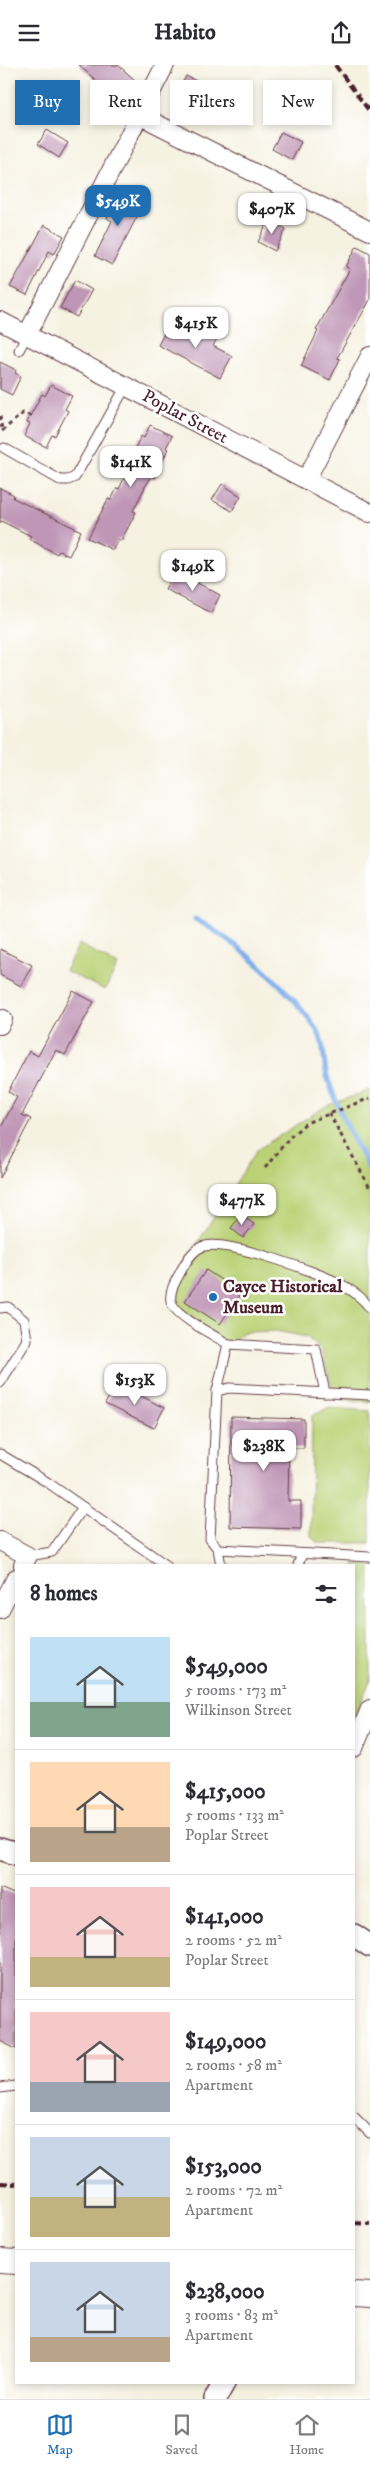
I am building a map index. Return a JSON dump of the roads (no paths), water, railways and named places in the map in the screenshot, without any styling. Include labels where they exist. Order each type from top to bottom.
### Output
[{"type":"main road","points":[[0,2261],[15,2263]]},
{"type":"main road","points":[[355,2294],[370,2295]]},
{"type":"street","points":[[157,80],[165,65]]},
{"type":"street","points":[[23,342],[134,125]]},
{"type":"street","points":[[159,125],[370,231]]},
{"type":"street","name":"Poplar Street","points":[[0,321],[23,342],[126,386],[370,513]]},
{"type":"street","points":[[306,480],[370,356]]},
{"type":"street","points":[[0,1541],[26,1561]]},
{"type":"street","points":[[0,1609],[15,1581]]},
{"type":"street","points":[[355,1746],[370,1709]]},
{"type":"street","points":[[0,1849],[15,1854]]},
{"type":"street","points":[[215,2399],[223,2384]]},
{"type":"lane","points":[[4,448],[60,480],[68,480],[75,477],[126,386]]},
{"type":"lane","points":[[325,1393],[316,1349],[228,1343],[175,1311],[171,1300],[172,1289],[189,1256],[205,1245],[242,1250],[300,1268],[344,1286],[370,1308]]},
{"type":"lane","points":[[0,1308],[8,1307],[24,1321],[26,1340],[0,1383]]},
{"type":"lane","points":[[221,1564],[218,1549],[210,1539],[217,1391],[228,1343]]},
{"type":"lane","points":[[217,1391],[228,1387],[370,1395]]},
{"type":"lane","points":[[0,1454],[48,1482],[165,1564]]},
{"type":"lane","points":[[26,1561],[52,1552],[83,1507]]},
{"type":"lane","points":[[218,1549],[370,1557]]},
{"type":"lane","points":[[298,1564],[302,1554]]},
{"type":"lane","points":[[0,2088],[15,2086]]},
{"type":"lane","points":[[355,2118],[370,2133]]},
{"type":"waterway","points":[[195,919],[229,940],[263,968],[307,1016],[318,1032],[322,1042],[326,1071],[331,1089],[346,1124],[370,1170]]},
{"type":"railway","points":[[335,65],[370,112]]},
{"type":"railway","points":[[0,2183],[15,2184]]},
{"type":"railway","points":[[355,2223],[370,2224]]},
{"type":"place","name":"Cayce Historical Museum","points":[[213,1297]]}]
